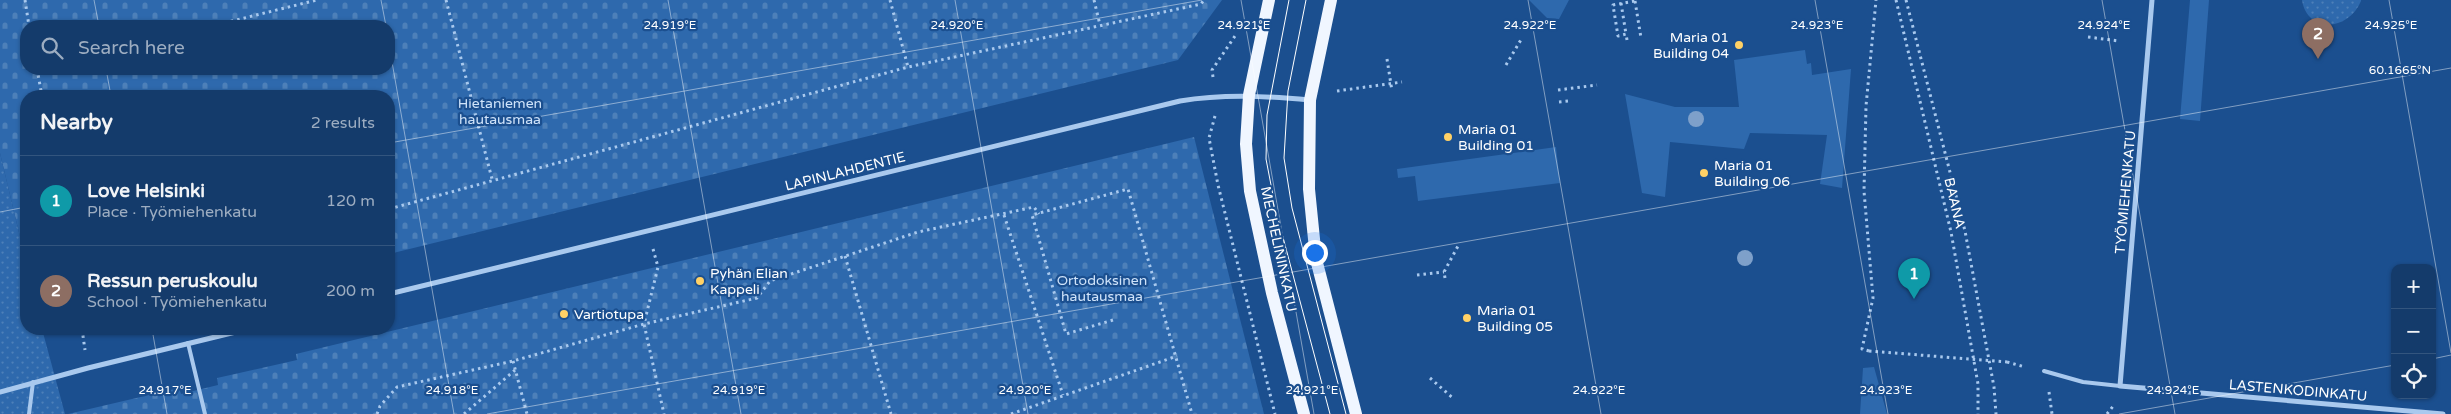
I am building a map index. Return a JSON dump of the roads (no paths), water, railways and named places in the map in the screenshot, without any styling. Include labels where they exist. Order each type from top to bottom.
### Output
[{"type":"main road","name":"MECHELININKATU","points":[[1269,0],[1248,96],[1246,144],[1250,191],[1272,293],[1304,414]]},
{"type":"main road","points":[[1331,0],[1310,100],[1309,189],[1316,259],[1356,414]]},
{"type":"street","name":"TYÖMIEHENKATU","points":[[2120,386],[2152,0]]},
{"type":"street","name":"LAPINLAHDENTIE","points":[[395,293],[1180,101],[1213,96],[1310,100]]},
{"type":"street","points":[[0,392],[33,382],[224,335]]},
{"type":"street","name":"LASTENKODINKATU","points":[[2120,386],[2443,414]]},
{"type":"lane","points":[[188,344],[205,414]]},
{"type":"lane","points":[[2044,371],[2083,382],[2120,386]]},
{"type":"lane","points":[[29,414],[33,382]]},
{"type":"tram line","points":[[1289,0],[1267,115],[1266,159],[1276,211],[1330,414]]},
{"type":"tram line","points":[[1306,0],[1288,91],[1284,158],[1292,208],[1346,414]]},
{"type":"place","name":"Maria 01 Building 04","points":[[1739,45]]},
{"type":"place","name":"Ressun peruskoulu","points":[[2318,59]]},
{"type":"place","name":"Maria 01 Building 01","points":[[1448,137]]},
{"type":"place","name":"Maria 01 Building 06","points":[[1704,173]]},
{"type":"place","name":"Pyhän Elian Kappeli","points":[[700,281]]},
{"type":"place","name":"Love Helsinki","points":[[1914,299]]},
{"type":"place","name":"Vartiotupa","points":[[564,314]]},
{"type":"place","name":"Maria 01 Building 05","points":[[1467,318]]},
{"type":"park label","name":"Hietaniemen hautausmaa","points":[[500,112]]},
{"type":"park label","name":"Ortodoksinen hautausmaa","points":[[1102,288]]}]
